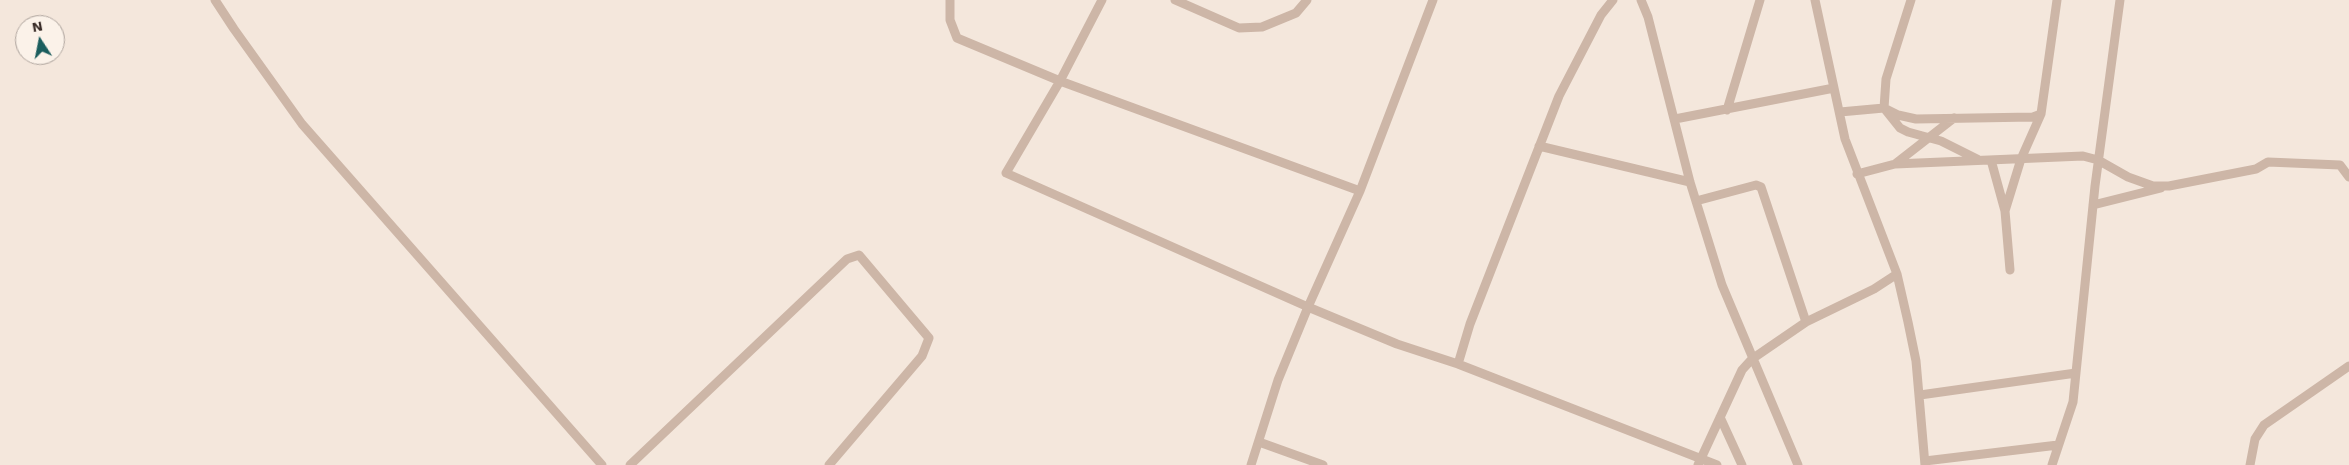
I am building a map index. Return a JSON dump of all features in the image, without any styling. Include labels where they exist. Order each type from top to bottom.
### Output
[{"type":"street","points":[[215,0],[239,37],[302,124],[602,465]]},
{"type":"street","points":[[950,0],[950,20],[957,38],[1060,81],[1360,191]]},
{"type":"street","points":[[1102,0],[1060,81],[1006,173],[1308,307],[1397,344],[1458,364],[1699,462],[1717,465]]},
{"type":"street","points":[[1175,0],[1239,28],[1262,27],[1296,13],[1307,0]]},
{"type":"street","points":[[1250,465],[1278,380],[1308,307],[1360,191],[1433,0]]},
{"type":"street","points":[[1458,364],[1470,324],[1559,96],[1601,15],[1613,0]]},
{"type":"street","points":[[1640,0],[1648,17],[1690,182],[1722,285],[1798,465]]},
{"type":"street","points":[[1728,110],[1760,0]]},
{"type":"street","points":[[1815,0],[1845,140],[1897,274],[1916,361],[1925,463],[2058,445]]},
{"type":"street","points":[[1911,0],[1886,79],[1884,108],[1900,128],[1941,141],[1980,160]]},
{"type":"street","points":[[2004,211],[2021,159],[2041,114],[2057,0]]},
{"type":"street","points":[[2052,465],[2073,402],[2098,160],[2120,0]]},
{"type":"street","points":[[1675,119],[1834,88]]},
{"type":"street","points":[[1840,112],[1884,108],[1898,115],[1916,119],[2033,117],[2041,114]]},
{"type":"street","points":[[1895,164],[1955,118]]},
{"type":"street","points":[[1539,146],[1690,182]]},
{"type":"street","points":[[1857,174],[1895,164],[2084,156],[2098,160],[2128,177],[2154,186],[2169,186]]},
{"type":"street","points":[[1991,160],[2004,211],[2010,270]]},
{"type":"street","points":[[2093,205],[2169,186],[2256,169],[2268,162],[2340,165],[2349,177]]},
{"type":"street","points":[[1696,201],[1756,185],[1761,187],[1806,322]]},
{"type":"street","points":[[630,465],[846,259],[859,255],[929,338],[922,356],[829,465]]},
{"type":"street","points":[[1699,462],[1742,370],[1752,359],[1806,322],[1874,289],[1897,274]]},
{"type":"street","points":[[2250,465],[2255,439],[2264,425],[2349,366]]},
{"type":"street","points":[[1920,395],[2076,373]]},
{"type":"street","points":[[1720,417],[1742,465]]},
{"type":"street","points":[[1259,442],[1323,465]]}]
